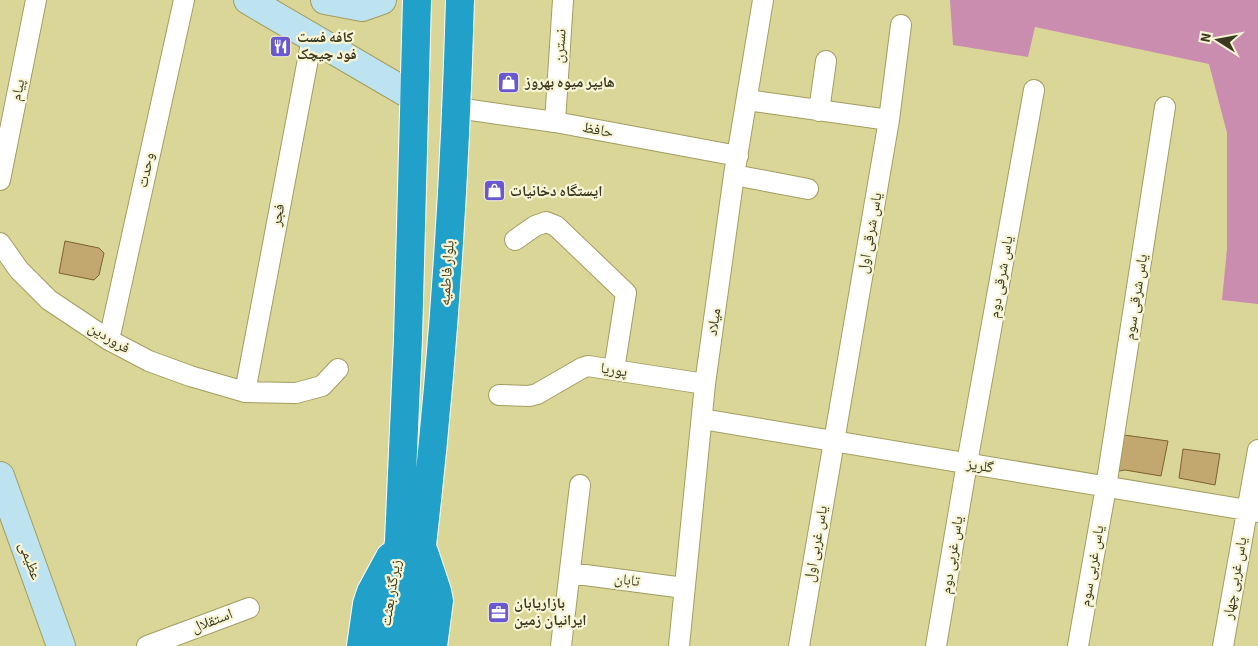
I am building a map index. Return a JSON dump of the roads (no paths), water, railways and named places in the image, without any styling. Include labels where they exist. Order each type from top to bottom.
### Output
[{"type":"highway","points":[[417,0],[408,339],[410,543],[437,591],[439,601],[433,646]]},
{"type":"highway","name":"بلوار فاطمیه","points":[[410,543],[442,342],[457,108],[460,0]]},
{"type":"highway","points":[[361,646],[367,604],[371,592],[410,543]]},
{"type":"highway","name":"زیرگذر بعثت","points":[[383,646],[410,543]]},
{"type":"highway","name":"زیرگذر بعثت","points":[[407,646],[410,543]]},
{"type":"street","name":"پیام","points":[[0,180],[36,0]]},
{"type":"street","name":"وحدت","points":[[109,340],[184,0]]},
{"type":"street","points":[[248,0],[414,97]]},
{"type":"street","points":[[325,0],[362,7],[382,0]]},
{"type":"street","name":"نسترن","points":[[555,122],[563,0]]},
{"type":"street","name":"میلاد","points":[[679,646],[705,384],[736,166],[763,0]]},
{"type":"street","name":"یاس شرقی اول","points":[[834,441],[889,120],[901,25]]},
{"type":"street","name":"فجر","points":[[245,392],[312,38]]},
{"type":"street","points":[[819,111],[826,61]]},
{"type":"street","name":"یاس شرقی دوم","points":[[967,463],[1034,90]]},
{"type":"street","points":[[747,100],[889,120]]},
{"type":"street","name":"یاس شرقی سوم","points":[[1106,487],[1165,107]]},
{"type":"street","name":"حافظ","points":[[457,108],[555,122],[736,166],[808,189]]},
{"type":"street","points":[[515,240],[535,226],[546,222],[556,226],[626,293],[614,370]]},
{"type":"street","name":"فروردین","points":[[0,243],[20,270],[49,300],[109,340],[148,361],[190,376],[245,392],[296,393],[322,386],[338,369]]},
{"type":"street","name":"پوریا","points":[[499,395],[528,396],[537,394],[588,366],[705,384]]},
{"type":"street","name":"گلریز","points":[[702,419],[1253,511]]},
{"type":"street","name":"یاس غربی اول","points":[[799,646],[834,441]]},
{"type":"street","name":"یاس غربی چهار","points":[[1223,646],[1253,511],[1258,450]]},
{"type":"street","name":"یاس غربی دوم","points":[[936,646],[967,463]]},
{"type":"street","name":"عظیمی","points":[[0,478],[61,646]]},
{"type":"street","points":[[561,646],[580,485]]},
{"type":"street","name":"یاس غربی سوم","points":[[1078,646],[1106,487]]},
{"type":"street","name":"تابان","points":[[570,573],[684,588]]},
{"type":"street","name":"استقلال","points":[[147,646],[249,608]]},
{"type":"place","name":"کافه فست فود چیچک","points":[[281,46]]},
{"type":"place","name":"هایپر میوه بهروز","points":[[509,82]]},
{"type":"place","name":"ایستگاه دخانیات","points":[[494,191]]},
{"type":"place","name":"بازاریابان ایرانیان زمین","points":[[498,612]]}]
